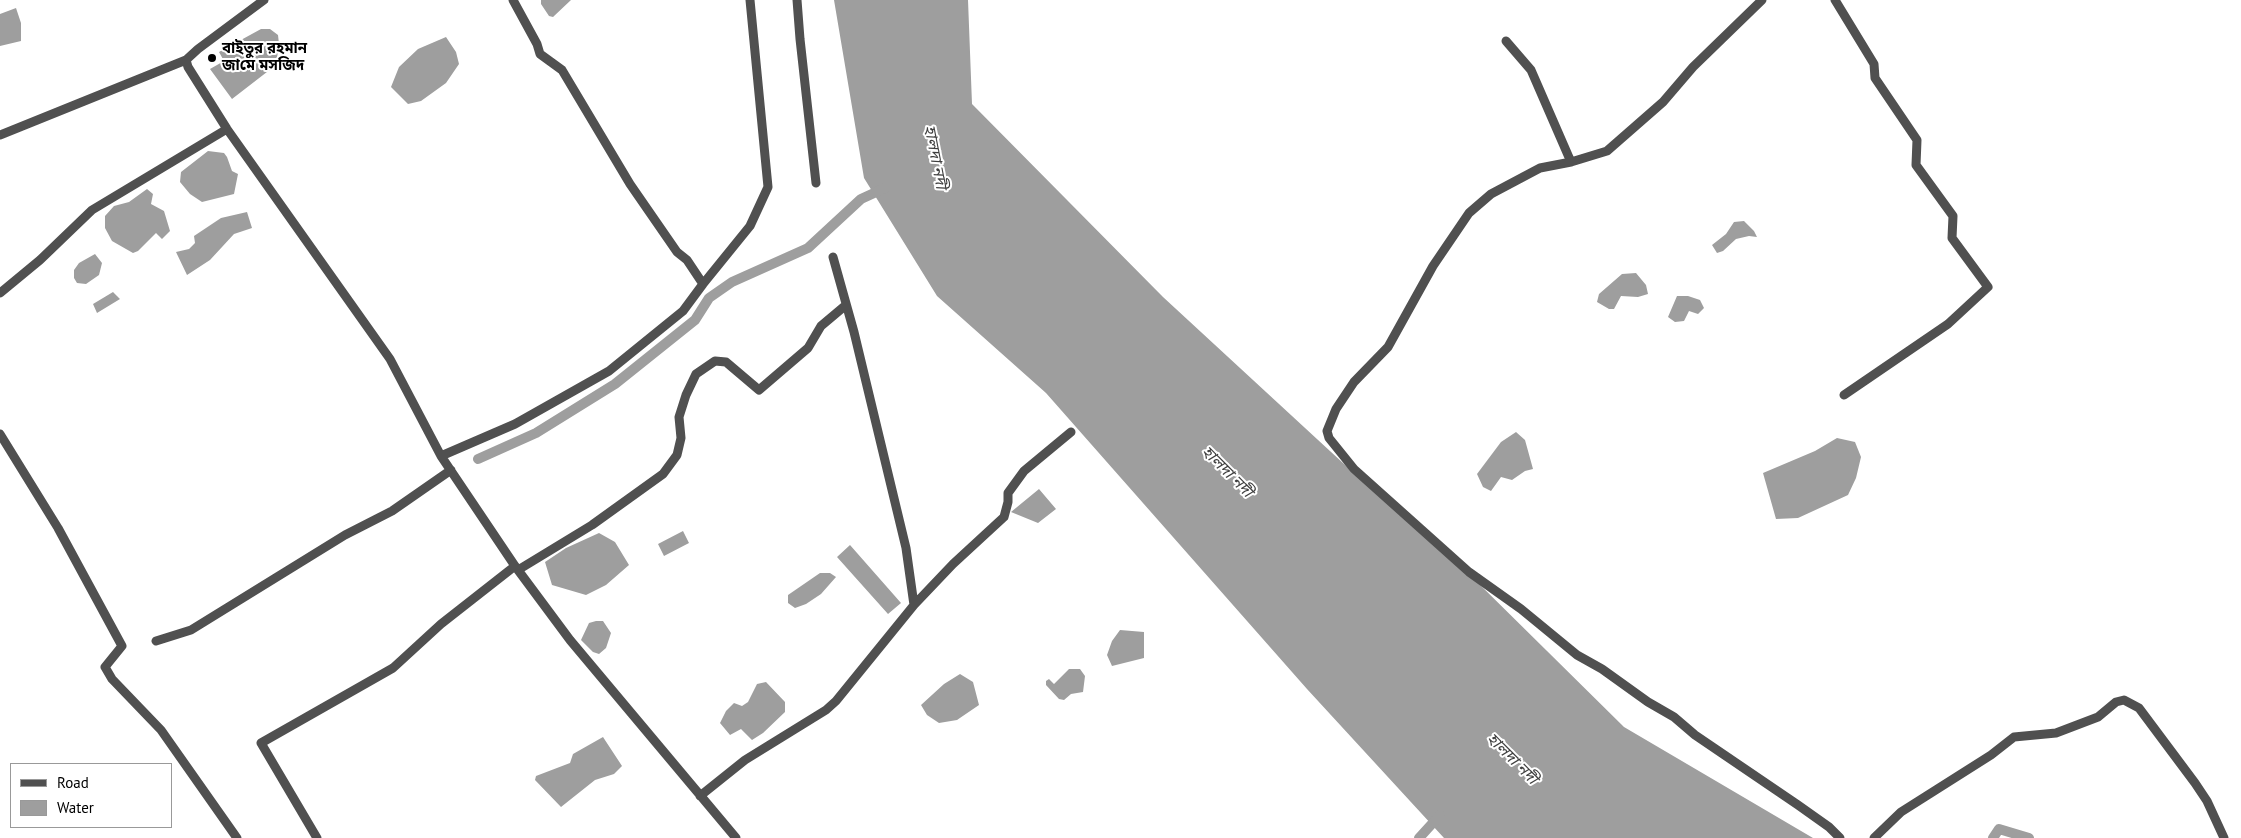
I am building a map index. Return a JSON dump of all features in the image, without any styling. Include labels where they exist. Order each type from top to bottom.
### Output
[{"type":"street","points":[[0,135],[186,60],[264,0]]},
{"type":"street","points":[[513,0],[537,44],[540,54],[562,70],[630,184],[677,252],[687,260],[703,284]]},
{"type":"street","points":[[441,456],[514,424],[609,371],[683,311],[750,226],[768,186],[750,0]]},
{"type":"street","points":[[797,0],[816,183]]},
{"type":"street","points":[[1762,0],[1693,67],[1663,102],[1606,151],[1571,162],[1540,168],[1491,194],[1469,213],[1433,266],[1388,347],[1354,382],[1336,409],[1327,431],[1329,438],[1354,469],[1469,572],[1521,609],[1576,655],[1602,669],[1648,702],[1674,716],[1695,735],[1830,827],[1840,838]]},
{"type":"street","points":[[1835,0],[1874,64],[1875,78],[1917,140],[1916,165],[1953,216],[1952,238],[1988,287],[1948,324],[1844,395]]},
{"type":"street","points":[[1506,41],[1531,70],[1571,162]]},
{"type":"street","points":[[186,60],[188,67],[227,128],[390,359],[441,456],[516,568],[570,640],[736,838]]},
{"type":"street","points":[[0,293],[40,260],[92,210],[227,128]]},
{"type":"street","points":[[833,257],[906,548],[914,605]]},
{"type":"street","points":[[317,838],[261,743],[393,668],[441,624],[516,568],[592,525],[663,474],[677,455],[681,438],[679,417],[686,394],[696,374],[714,361],[726,362],[759,390],[808,348],[821,326],[846,305]]},
{"type":"street","points":[[700,796],[745,760],[826,710],[836,701],[914,605],[953,564],[1004,517],[1008,493],[1024,471],[1071,432]]},
{"type":"street","points":[[0,434],[58,528],[122,646],[105,667],[112,679],[161,730],[237,838]]},
{"type":"street","points":[[156,641],[191,630],[345,534],[392,510],[450,470]]},
{"type":"street","points":[[1874,838],[1901,812],[1991,755],[2014,737],[2056,733],[2072,728],[2098,717],[2116,702],[2124,700],[2139,708],[2190,777],[2207,801],[2224,838]]},
{"type":"water","points":[[541,0],[571,0],[553,17],[549,16],[541,4]]},
{"type":"water","name":"হালদা নদী","points":[[834,0],[968,0],[972,104],[1163,297],[1382,499],[1469,574],[1624,727],[1813,838],[1444,838],[1307,689],[1046,393],[937,296],[864,178]]},
{"type":"water","points":[[16,8],[21,23],[21,41],[0,46],[0,14]]},
{"type":"water","points":[[261,29],[270,29],[278,35],[279,44],[276,65],[232,99],[210,69],[224,61],[219,52]]},
{"type":"water","points":[[446,37],[456,52],[459,64],[446,83],[421,101],[408,104],[391,87],[399,67],[418,49]]},
{"type":"water","points":[[208,151],[224,153],[232,171],[238,174],[234,194],[202,202],[190,194],[180,182],[181,172]]},
{"type":"water","points":[[147,189],[153,194],[151,204],[164,211],[170,231],[162,239],[156,233],[138,251],[133,253],[112,241],[105,228],[105,216],[114,206],[129,202]]},
{"type":"water","points":[[247,212],[252,228],[234,234],[210,260],[187,275],[176,252],[189,249],[195,243],[194,236],[221,218]]},
{"type":"water","points":[[1744,221],[1757,237],[1749,236],[1736,239],[1723,251],[1717,253],[1712,245],[1726,234],[1734,222]]},
{"type":"water","points":[[95,254],[102,263],[99,275],[86,284],[77,283],[74,278],[74,270],[79,263]]},
{"type":"water","points":[[1636,273],[1646,285],[1648,294],[1638,297],[1621,296],[1614,309],[1609,309],[1597,302],[1599,294],[1622,274]]},
{"type":"water","points":[[113,292],[120,299],[97,313],[93,304]]},
{"type":"water","points":[[1677,296],[1688,296],[1700,300],[1704,308],[1698,314],[1689,311],[1684,321],[1675,322],[1668,317]]},
{"type":"water","points":[[1516,432],[1525,440],[1533,469],[1525,471],[1512,480],[1501,477],[1491,491],[1483,487],[1477,474],[1501,442]]},
{"type":"water","points":[[1837,438],[1855,442],[1861,457],[1856,478],[1848,495],[1798,518],[1776,519],[1763,473],[1815,451]]},
{"type":"water","points":[[1039,489],[1056,509],[1038,523],[1011,512]]},
{"type":"water","points":[[683,531],[689,543],[664,556],[658,544]]},
{"type":"water","points":[[599,533],[615,542],[629,565],[606,585],[586,595],[552,585],[545,562],[566,548]]},
{"type":"water","points":[[850,545],[901,603],[888,614],[837,557]]},
{"type":"water","points":[[820,573],[830,573],[836,577],[821,594],[806,604],[795,608],[788,603],[788,595]]},
{"type":"water","points":[[603,621],[611,633],[606,648],[599,654],[593,652],[581,640],[589,623]]},
{"type":"water","points":[[1120,630],[1144,632],[1144,658],[1112,666],[1107,655],[1112,641]]},
{"type":"water","points":[[1069,669],[1080,669],[1085,676],[1083,692],[1071,694],[1064,700],[1059,699],[1046,685],[1046,681],[1049,679],[1054,684]]},
{"type":"water","points":[[960,674],[973,682],[979,705],[957,720],[939,723],[927,715],[921,705],[944,684]]},
{"type":"water","points":[[766,682],[785,702],[785,712],[763,733],[752,740],[741,729],[730,735],[720,723],[726,711],[734,703],[742,706],[748,702],[757,684]]},
{"type":"water","points":[[603,737],[622,766],[614,774],[595,780],[561,807],[535,780],[536,776],[570,763],[573,754]]},
{"type":"waterway","points":[[478,459],[536,433],[615,384],[695,320],[709,298],[732,282],[808,248],[861,199],[885,188]]},
{"type":"waterway","points":[[1419,838],[1440,815]]},
{"type":"waterway","points":[[1993,838],[1999,829],[2029,838]]},
{"type":"place","name":"বাইতুর রহমান জা‌মে মস‌জিদ","points":[[212,58]]}]
